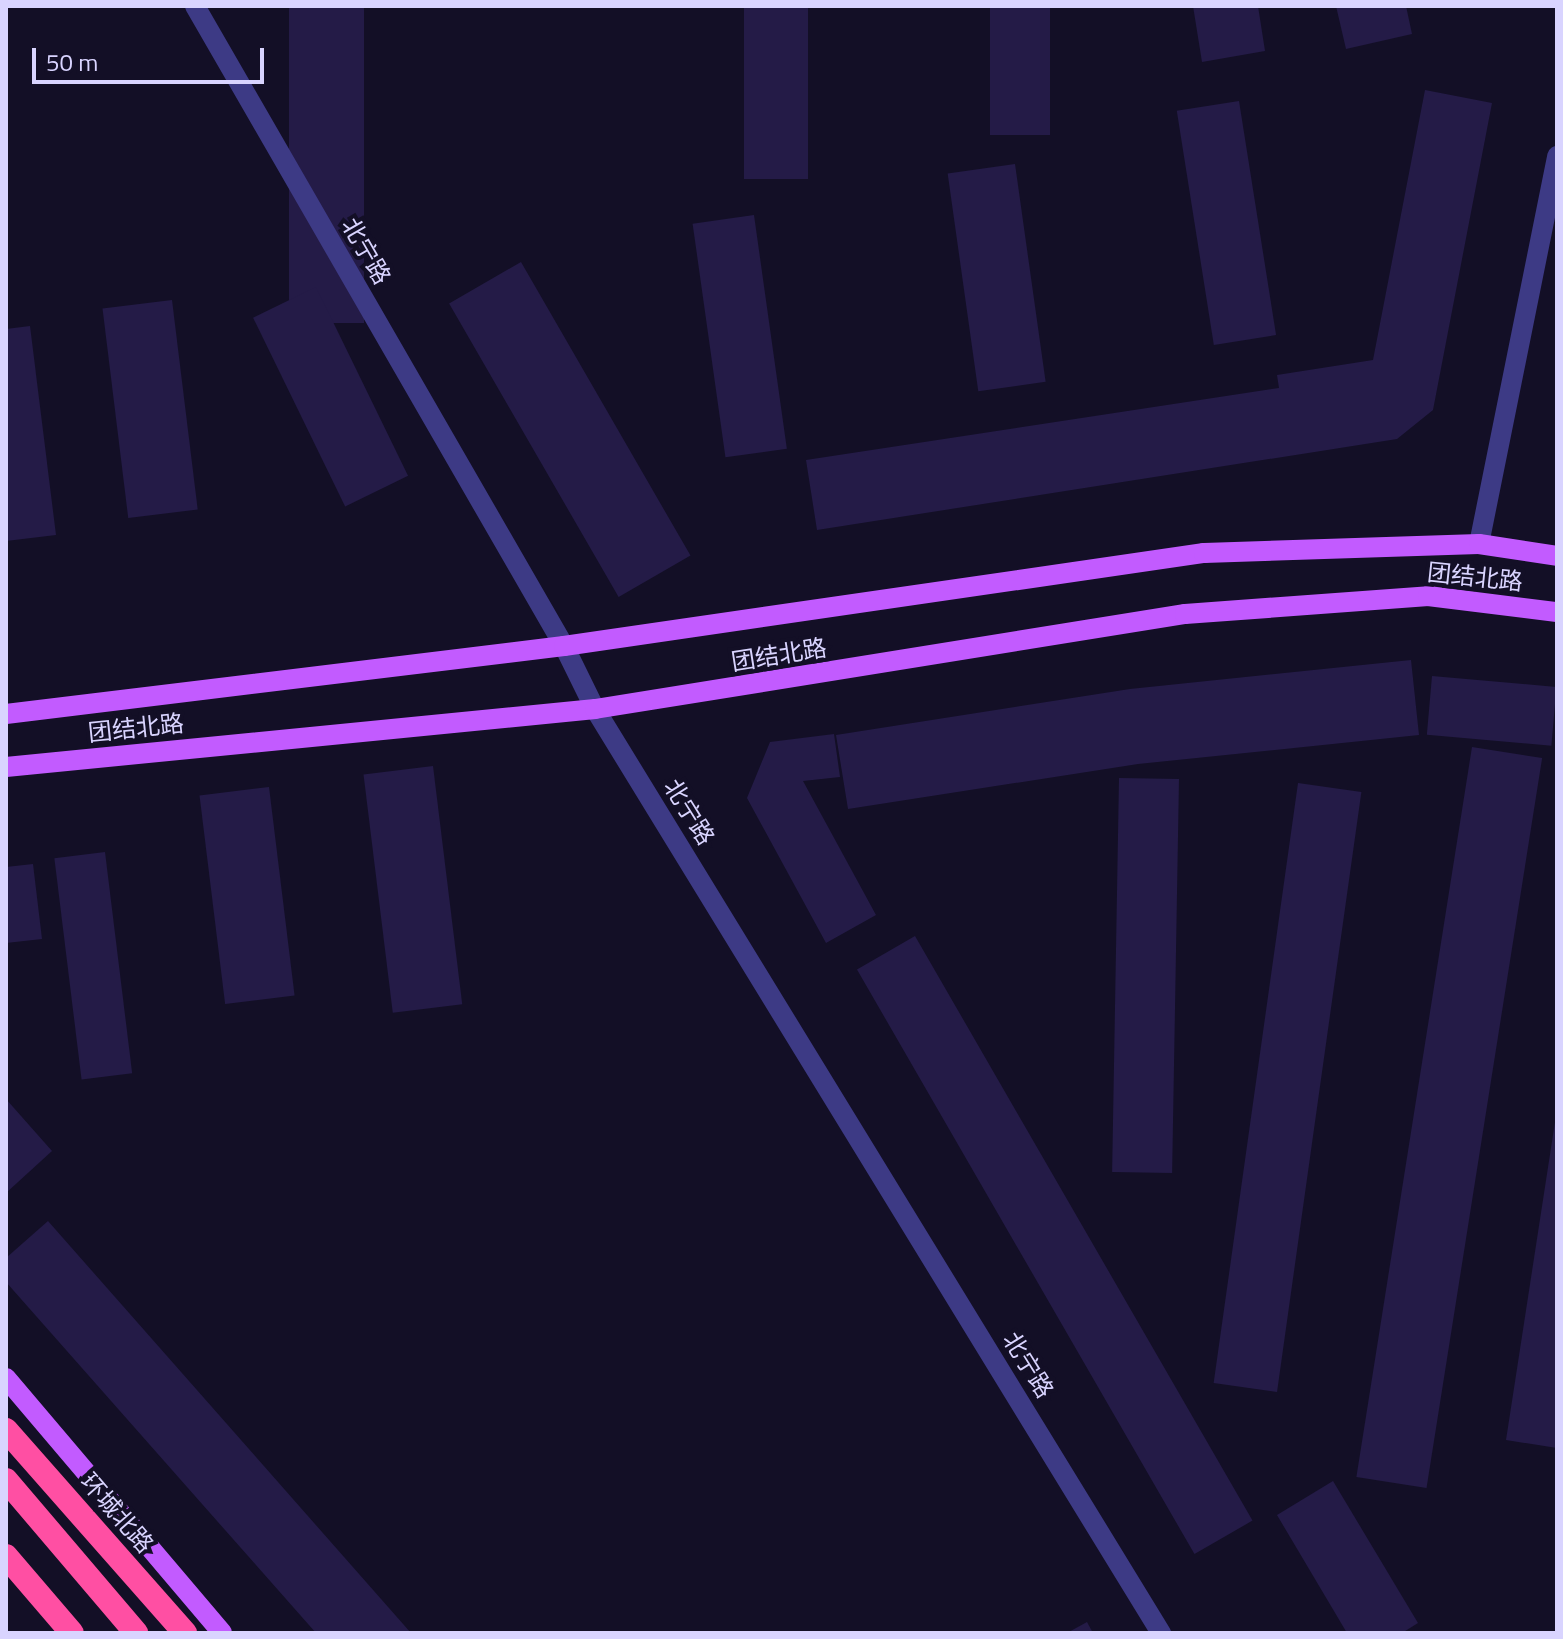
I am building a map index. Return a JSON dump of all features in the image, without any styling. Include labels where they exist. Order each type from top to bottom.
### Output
[{"type":"highway","name":"环城北路","points":[[6,1430],[185,1633]]},
{"type":"highway","points":[[6,1480],[136,1633]]},
{"type":"highway","points":[[6,1556],[72,1633]]},
{"type":"main road","name":"团结北路","points":[[6,714],[564,646],[1204,553],[1479,544],[1557,556]]},
{"type":"main road","name":"团结北路","points":[[6,767],[595,709],[1185,614],[1428,596],[1557,612]]},
{"type":"main road","points":[[6,1378],[222,1633]]},
{"type":"street","name":"北宁路","points":[[195,6],[564,646],[595,709],[1161,1633]]},
{"type":"street","points":[[1479,544],[1557,156]]},
{"type":"building","points":[[289,6],[364,6],[364,323],[289,323]]},
{"type":"building","points":[[744,6],[808,6],[808,179],[744,179]]},
{"type":"building","points":[[990,6],[1050,6],[1050,135],[990,135]]},
{"type":"building","points":[[1193,6],[1258,6],[1265,51],[1202,62]]},
{"type":"building","points":[[1336,6],[1406,6],[1412,34],[1346,49]]},
{"type":"building","points":[[1425,90],[1492,103],[1433,410],[1397,439],[817,530],[806,460],[1279,388],[1277,375],[1373,360]]},
{"type":"building","points":[[1239,101],[1276,335],[1214,345],[1177,111]]},
{"type":"building","points":[[1015,164],[1046,382],[978,391],[948,173]]},
{"type":"building","points":[[754,215],[787,449],[725,457],[693,224]]},
{"type":"building","points":[[521,262],[690,556],[619,597],[449,304]]},
{"type":"building","points":[[316,287],[408,476],[345,506],[253,318]]},
{"type":"building","points":[[172,300],[198,509],[128,518],[103,309]]},
{"type":"building","points":[[30,326],[56,535],[6,541],[6,329]]},
{"type":"building","points":[[1411,660],[1419,735],[1138,764],[848,809],[836,735],[1130,689]]},
{"type":"building","points":[[1432,676],[1557,687],[1551,746],[1427,735]]},
{"type":"building","points":[[834,734],[840,777],[803,781],[876,915],[826,943],[747,798],[770,742]]},
{"type":"building","points":[[1472,747],[1542,758],[1427,1488],[1356,1477]]},
{"type":"building","points":[[433,766],[462,1004],[393,1013],[364,775]]},
{"type":"building","points":[[1119,778],[1179,779],[1172,1173],[1112,1172]]},
{"type":"building","points":[[1298,783],[1361,792],[1277,1392],[1214,1383]]},
{"type":"building","points":[[269,787],[295,995],[225,1004],[200,796]]},
{"type":"building","points":[[105,852],[132,1073],[82,1080],[54,858]]},
{"type":"building","points":[[33,864],[42,939],[6,943],[6,867]]},
{"type":"building","points":[[915,936],[1252,1521],[1194,1554],[857,970]]},
{"type":"building","points":[[6,1099],[52,1151],[6,1193]]},
{"type":"building","points":[[1557,1122],[1557,1448],[1506,1440]]},
{"type":"building","points":[[48,1221],[411,1633],[316,1633],[6,1282],[6,1258]]},
{"type":"building","points":[[1333,1481],[1418,1623],[1402,1633],[1347,1633],[1277,1515]]},
{"type":"building","points":[[1087,1622],[1093,1633],[1067,1633]]}]
